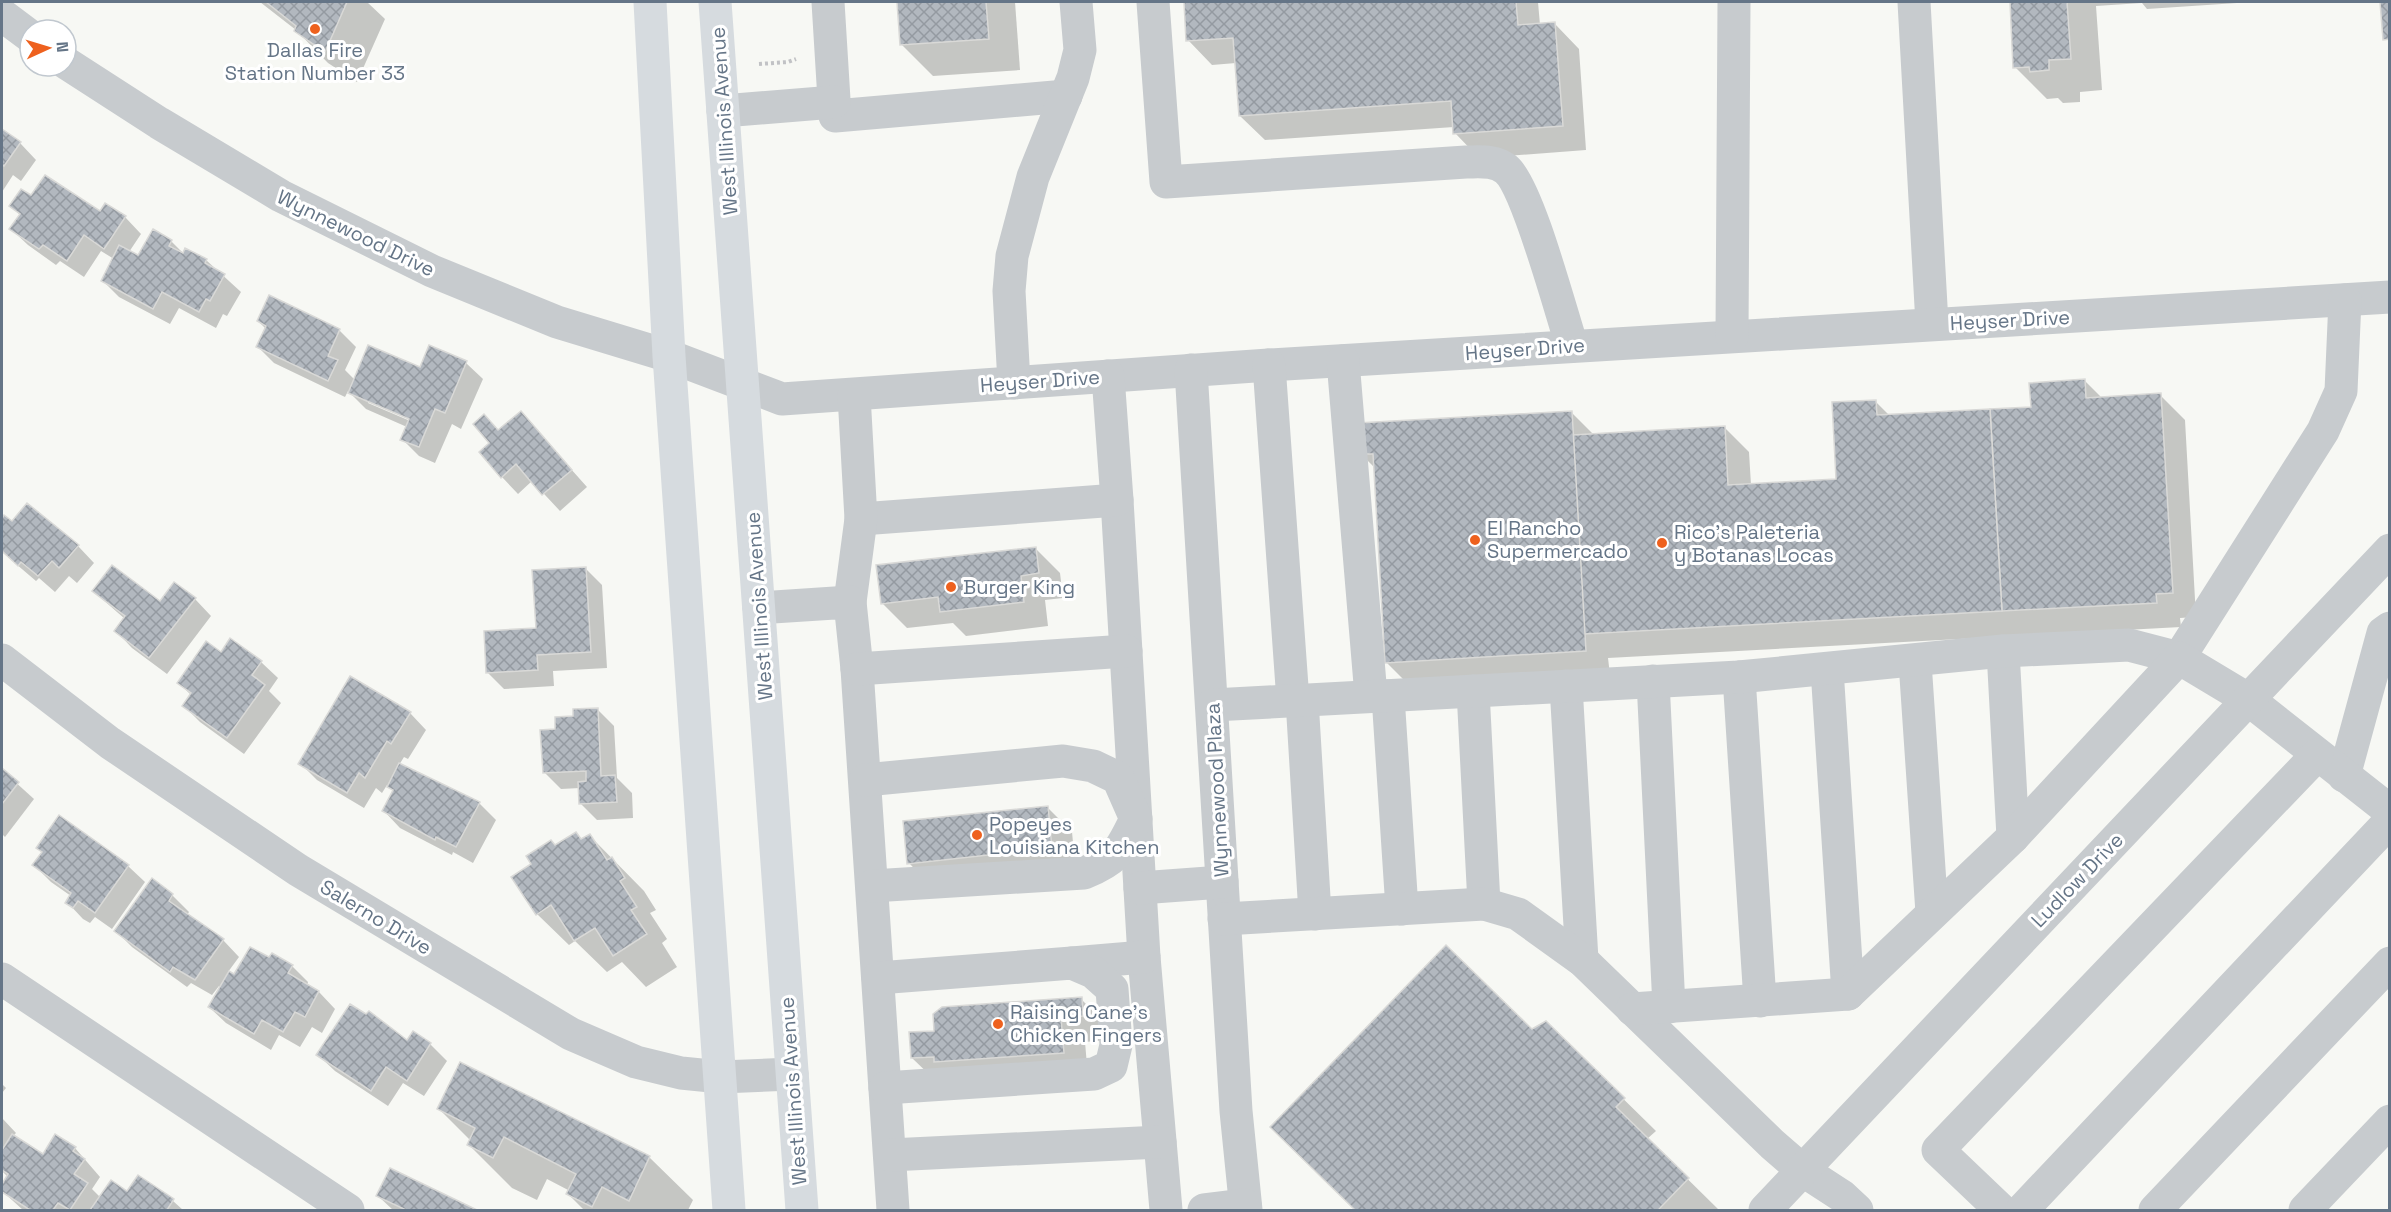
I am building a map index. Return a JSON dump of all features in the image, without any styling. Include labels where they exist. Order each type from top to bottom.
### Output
[{"type":"main road","points":[[650,2],[669,356],[729,1210]]},
{"type":"main road","name":"West Illinois Avenue","points":[[715,2],[802,1210]]},
{"type":"street","points":[[828,2],[836,116],[1066,96]]},
{"type":"street","points":[[1014,383],[1009,291],[1012,256],[1033,177],[1066,96],[1080,50],[1076,2]]},
{"type":"street","points":[[1153,2],[1166,182],[1466,162],[1495,163],[1508,171],[1525,201],[1572,346]]},
{"type":"street","points":[[1732,336],[1734,2]]},
{"type":"street","points":[[1914,2],[1932,324]]},
{"type":"street","points":[[2,15],[18,27]]},
{"type":"street","name":"Wynnewood Drive","points":[[78,71],[159,123],[281,196],[432,271],[556,322],[669,356]]},
{"type":"street","points":[[723,111],[834,102]]},
{"type":"street","name":"Heyser Drive","points":[[669,356],[782,399],[1269,365],[2390,297]]},
{"type":"street","points":[[1632,1009],[1760,1002],[1848,994],[2013,837],[2179,658],[2323,431],[2341,391],[2345,300]]},
{"type":"street","points":[[1343,361],[1402,909]]},
{"type":"street","points":[[1269,365],[1315,914]]},
{"type":"street","name":"Wynnewood Plaza","points":[[1191,370],[1236,1111],[1246,1208]]},
{"type":"street","points":[[1108,376],[1144,957],[1166,1210]]},
{"type":"street","points":[[854,395],[861,519],[850,602],[865,780],[893,1210]]},
{"type":"street","points":[[861,519],[1117,500]]},
{"type":"street","name":"Ludlow Drive","points":[[1765,1210],[2390,550]]},
{"type":"street","points":[[759,608],[850,602]]},
{"type":"street","points":[[2344,776],[2384,633],[2390,628]]},
{"type":"street","points":[[1213,705],[1740,677],[1915,662],[2003,651],[2129,645],[2179,658],[2249,700],[2390,811]]},
{"type":"street","points":[[857,669],[1126,651]]},
{"type":"street","points":[[2003,651],[2013,837]]},
{"type":"street","name":"Salerno Drive","points":[[2,660],[110,743],[298,870],[571,1034],[636,1062],[681,1073],[720,1077],[792,1074]]},
{"type":"street","points":[[1915,662],[1932,914]]},
{"type":"street","points":[[1827,669],[1848,994]]},
{"type":"street","points":[[1740,677],[1760,1002]]},
{"type":"street","points":[[1653,681],[1669,1007]]},
{"type":"street","points":[[1566,686],[1582,960]]},
{"type":"street","points":[[1473,691],[1485,904]]},
{"type":"street","points":[[2001,1210],[1938,1150],[2318,755]]},
{"type":"street","points":[[865,780],[1063,761],[1093,766],[1118,778],[1136,819]]},
{"type":"street","points":[[872,886],[1084,873],[1106,864],[1121,849],[1136,819]]},
{"type":"street","points":[[2022,1210],[2390,822]]},
{"type":"street","points":[[1140,888],[1222,882]]},
{"type":"street","points":[[1224,920],[1485,904],[1518,914],[1582,960],[1772,1144],[1802,1170],[1842,1196],[1857,1210]]},
{"type":"street","points":[[878,978],[1144,957]]},
{"type":"street","points":[[885,1088],[1094,1074],[1111,1066],[1116,1046],[1112,989],[1093,972],[1072,963]]},
{"type":"street","points":[[2155,1210],[2390,963]]},
{"type":"street","points":[[2,979],[348,1210]]},
{"type":"street","points":[[2305,1210],[2390,1121]]},
{"type":"street","points":[[890,1155],[1160,1142]]},
{"type":"street","points":[[1204,1210],[1246,1208]]},
{"type":"path","points":[[759,64],[794,61],[799,57]]},
{"type":"building","name":"Dallas Fire Station Number 33","points":[[266,2],[347,2],[325,52],[294,31],[296,26]]},
{"type":"building","points":[[897,2],[986,2],[989,39],[900,45]]},
{"type":"building","points":[[1184,2],[1516,2],[1518,25],[1555,22],[1563,126],[1453,134],[1451,101],[1239,116],[1233,38],[1186,41]]},
{"type":"building","points":[[2010,2],[2067,2],[2071,59],[2049,60],[2049,70],[2030,72],[2029,67],[2013,68]]},
{"type":"building","points":[[2380,2],[2390,2],[2390,39],[2383,40]]},
{"type":"building","points":[[2,129],[21,142],[4,166],[2,164]]},
{"type":"building","points":[[45,175],[100,211],[105,203],[126,216],[104,249],[84,235],[67,261],[43,245],[39,249],[9,229],[20,214],[9,206],[21,189],[31,195]]},
{"type":"building","points":[[153,229],[172,240],[169,246],[183,253],[185,248],[207,259],[205,263],[225,274],[210,301],[206,299],[199,312],[162,292],[153,309],[101,281],[119,245],[138,255]]},
{"type":"building","points":[[269,295],[340,329],[328,356],[338,360],[328,381],[256,347],[266,326],[257,321]]},
{"type":"building","points":[[368,345],[420,367],[429,345],[467,361],[445,413],[435,409],[419,447],[400,440],[409,419],[348,393]]},
{"type":"building","points":[[2085,379],[2086,398],[2161,393],[2173,593],[2156,594],[2157,603],[2002,611],[1990,409],[2031,407],[2029,383]]},
{"type":"building","points":[[1876,400],[1877,415],[1990,409],[2002,611],[1584,634],[1573,435],[1725,426],[1728,485],[1836,479],[1832,402]]},
{"type":"building","points":[[521,411],[572,470],[542,495],[516,464],[501,478],[479,452],[489,443],[473,424],[484,414],[498,430]]},
{"type":"building","points":[[1572,411],[1586,651],[1385,663],[1373,454],[1360,454],[1358,423]]},
{"type":"building","points":[[27,503],[79,545],[59,568],[52,561],[38,576],[21,562],[18,566],[2,551],[2,518],[4,515],[12,521]]},
{"type":"building","name":"Burger King","points":[[1036,547],[1039,573],[1021,576],[1024,602],[940,612],[938,597],[881,604],[876,565]]},
{"type":"building","points":[[112,565],[160,601],[174,582],[196,598],[149,658],[114,631],[125,616],[92,591]]},
{"type":"building","points":[[586,567],[591,652],[537,655],[538,670],[486,673],[484,631],[536,628],[532,570]]},
{"type":"building","points":[[230,638],[262,661],[252,675],[265,685],[227,738],[182,706],[191,693],[177,683],[206,641],[221,652]]},
{"type":"building","points":[[350,676],[411,712],[391,744],[387,741],[365,778],[359,773],[347,793],[298,764]]},
{"type":"building","points":[[598,708],[601,776],[615,775],[617,802],[579,804],[578,782],[586,781],[586,771],[543,773],[540,730],[555,729],[555,717],[573,716],[573,709]]},
{"type":"building","points":[[399,763],[480,802],[456,847],[436,837],[435,840],[382,811],[393,790],[387,787]]},
{"type":"building","points":[[2,768],[19,782],[2,804]]},
{"type":"building","name":"Popeyes Louisiana Kitchen","points":[[1048,806],[1052,848],[907,864],[903,821]]},
{"type":"building","points":[[59,815],[129,865],[95,913],[78,901],[73,908],[65,903],[71,893],[32,865],[42,852],[36,848]]},
{"type":"building","points":[[576,832],[581,839],[590,834],[607,860],[612,857],[625,878],[620,881],[637,907],[631,910],[647,934],[613,956],[595,928],[574,941],[551,905],[536,915],[511,877],[531,864],[526,856],[551,840],[555,845]]},
{"type":"building","points":[[152,878],[173,894],[169,901],[224,939],[195,980],[173,967],[170,972],[114,931]]},
{"type":"building","points":[[1446,945],[1532,1029],[1546,1021],[1625,1098],[1616,1107],[1689,1178],[1658,1210],[1355,1210],[1270,1127]]},
{"type":"building","points":[[250,947],[269,957],[272,953],[293,965],[288,973],[319,991],[305,1017],[295,1012],[283,1032],[262,1020],[254,1034],[208,1007],[229,971],[234,974]]},
{"type":"building","name":"Raising Cane's Chicken Fingers","points":[[1082,997],[1083,1016],[1061,1018],[1064,1053],[934,1062],[934,1057],[911,1058],[909,1032],[934,1031],[933,1014],[942,1007]]},
{"type":"building","points":[[350,1004],[366,1014],[369,1011],[407,1040],[413,1031],[431,1043],[407,1081],[386,1067],[371,1091],[316,1055]]},
{"type":"building","points":[[460,1062],[650,1156],[629,1201],[602,1187],[592,1207],[566,1194],[576,1174],[504,1137],[493,1158],[467,1145],[475,1128],[437,1109]]},
{"type":"building","points":[[12,1134],[43,1154],[55,1134],[76,1147],[73,1151],[85,1159],[74,1174],[88,1183],[70,1210],[58,1203],[53,1210],[30,1210],[2,1192],[2,1184],[8,1174],[2,1170],[2,1150]]},
{"type":"building","points":[[390,1168],[477,1210],[406,1210],[376,1196]]},
{"type":"building","points":[[138,1175],[174,1199],[167,1210],[90,1210],[111,1180],[127,1191]]},
{"type":"place","name":"Dallas Fire Station Number 33","points":[[315,29]]},
{"type":"place","name":"El Rancho Supermercado","points":[[1475,540]]},
{"type":"place","name":"Rico's Paleteria y Botanas Locas","points":[[1662,543]]},
{"type":"place","name":"Burger King","points":[[951,587]]},
{"type":"place","name":"Popeyes Louisiana Kitchen","points":[[977,835]]},
{"type":"place","name":"Raising Cane's Chicken Fingers","points":[[998,1024]]}]
